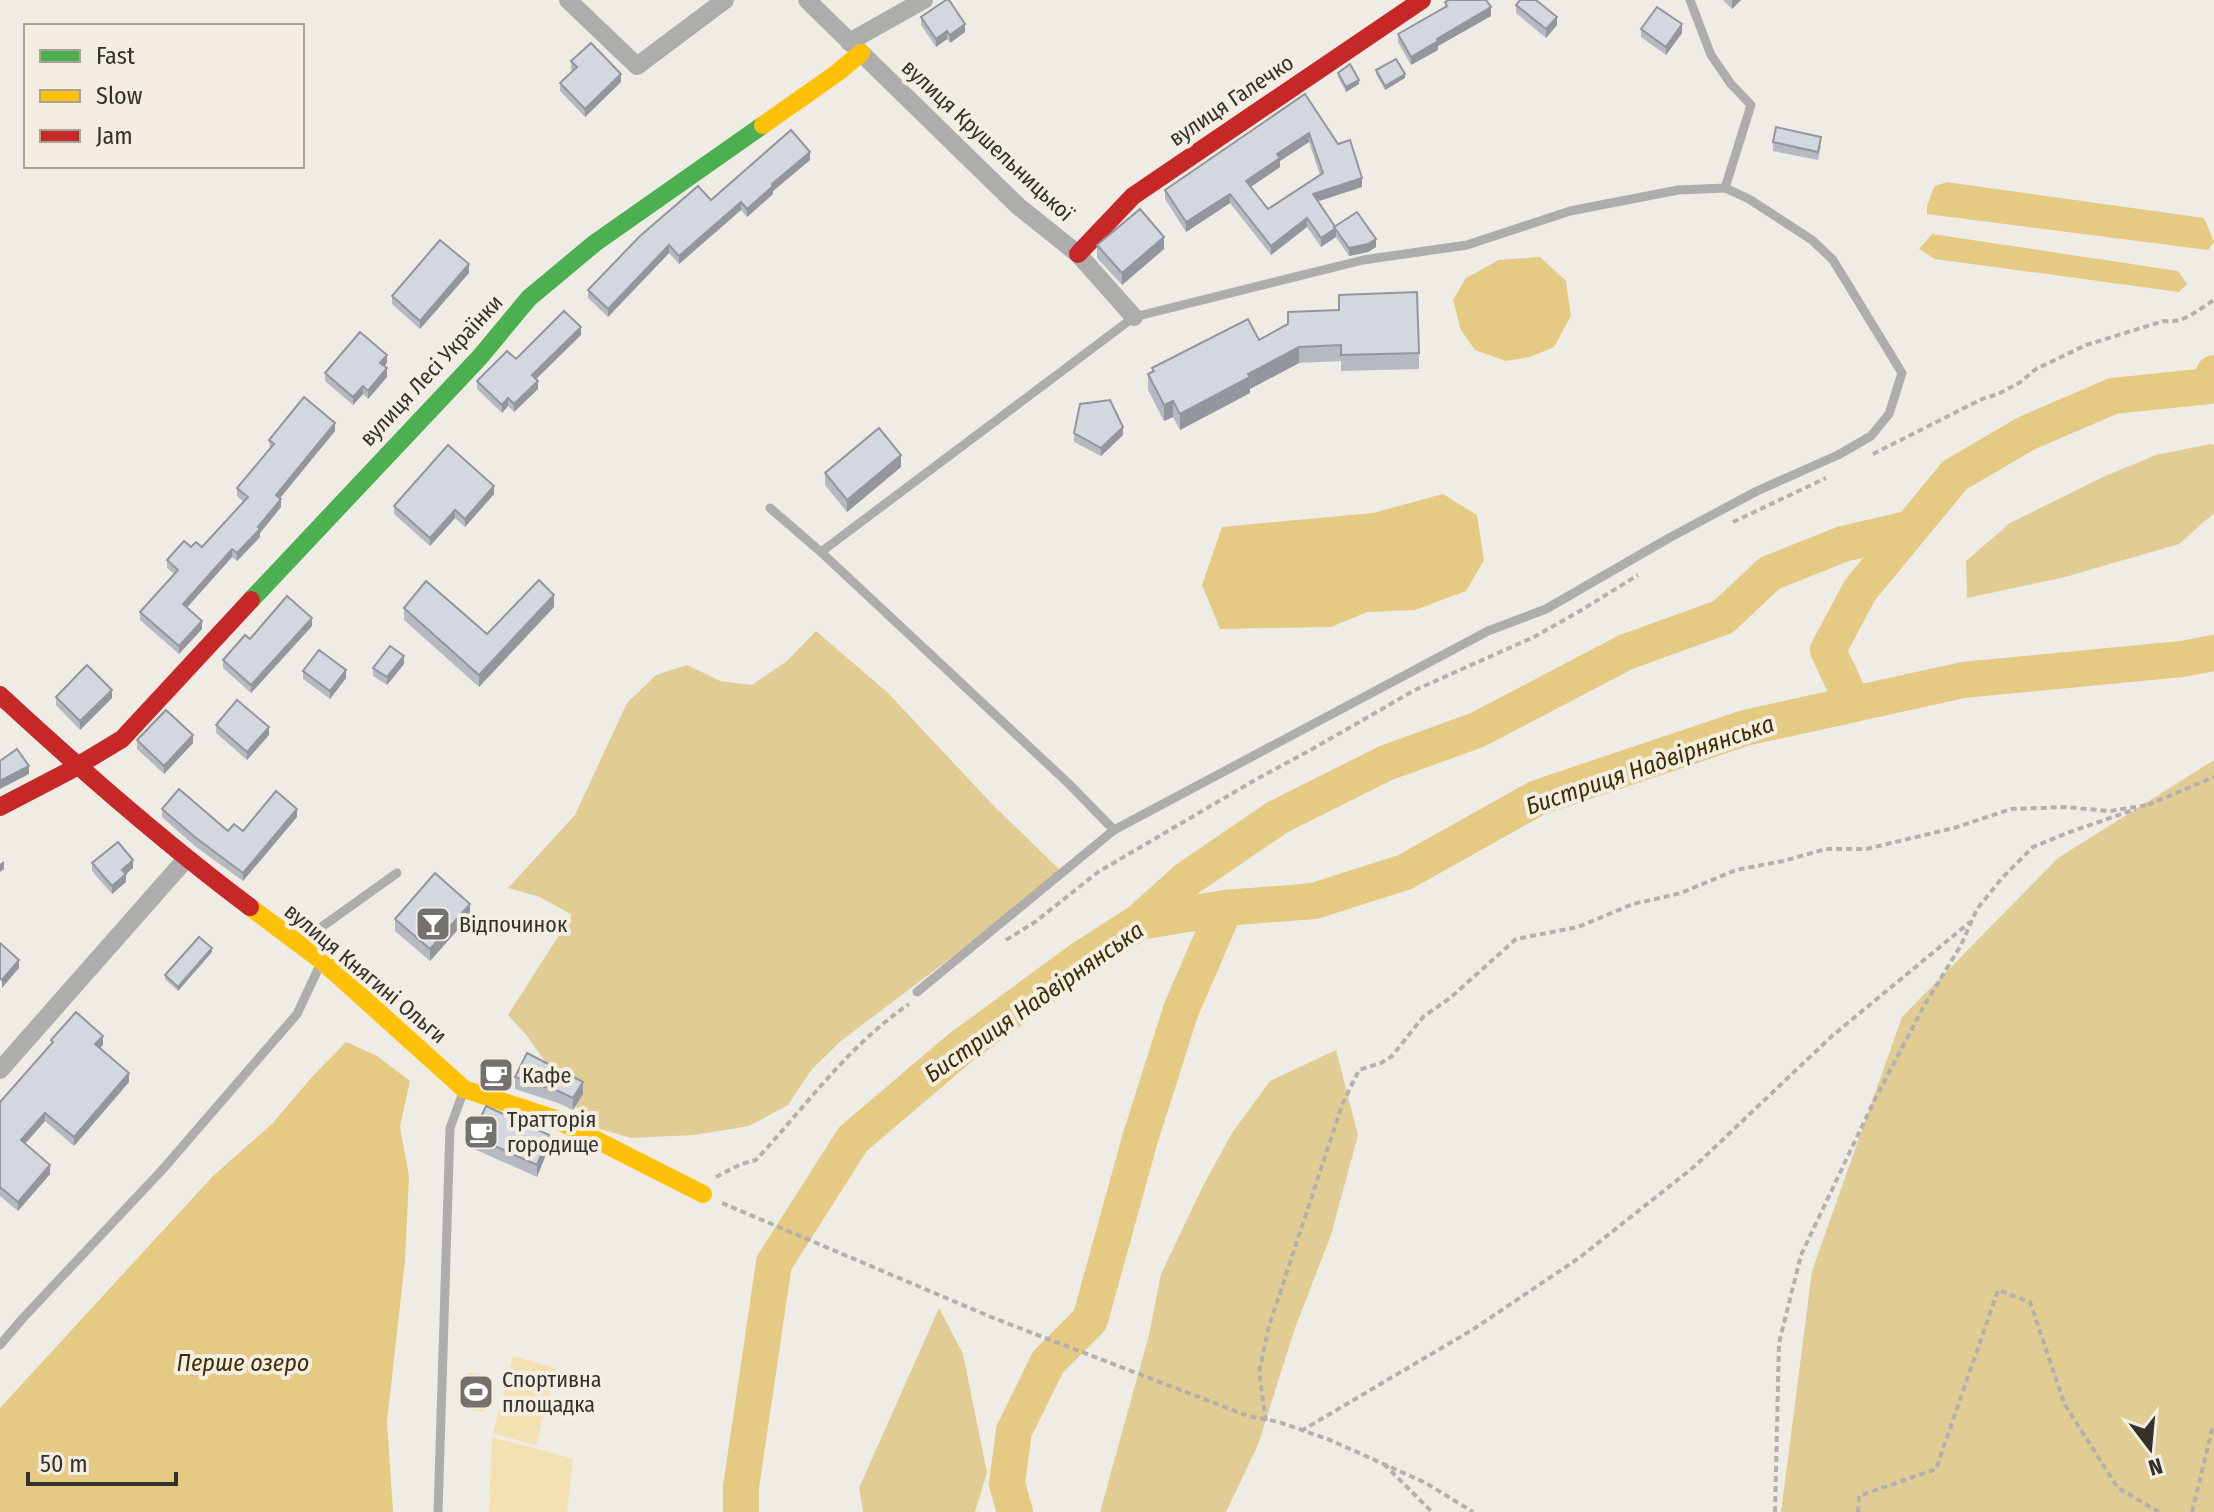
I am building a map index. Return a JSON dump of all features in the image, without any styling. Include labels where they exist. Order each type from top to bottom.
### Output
[{"type":"street","points":[[568,0],[637,66],[725,0]]},
{"type":"street","name":"вулиця Крушельницької","points":[[807,0],[1018,206],[1078,254],[1134,317]]},
{"type":"street","points":[[855,47],[924,0]]},
{"type":"street","name":"вулиця Галечко","points":[[1078,254],[1133,196],[1422,0]]},
{"type":"street","name":"вулиця Лесі Українки","points":[[0,807],[79,766],[122,739],[480,357],[529,298],[595,243],[837,73],[855,47]]},
{"type":"street","name":"вулиця Княгині Ольги","points":[[0,695],[186,859],[322,961],[464,1089],[553,1118],[708,1186]]},
{"type":"street","points":[[0,1070],[186,859]]},
{"type":"lane","points":[[1690,0],[1711,55],[1731,84],[1751,105],[1725,188]]},
{"type":"lane","points":[[821,552],[1134,317],[1363,260],[1467,245],[1570,211],[1678,190],[1725,188],[1749,199],[1812,240],[1833,260],[1902,373],[1889,414],[1871,436],[1838,455],[1757,491],[1546,609],[1488,631],[1114,830],[915,996]]},
{"type":"lane","points":[[770,508],[1068,783],[1114,830]]},
{"type":"lane","points":[[297,945],[397,873]]},
{"type":"lane","points":[[0,1345],[163,1169],[297,1014],[322,961]]},
{"type":"lane","points":[[438,1512],[450,1128],[464,1089]]},
{"type":"path","points":[[1865,458],[1959,410],[1998,394],[2036,369],[2086,345],[2164,321],[2174,322],[2199,311],[2214,300]]},
{"type":"path","points":[[1724,526],[1830,476]]},
{"type":"path","points":[[997,945],[1035,922],[1098,872],[1255,780],[1415,690],[1534,637],[1641,573]]},
{"type":"path","points":[[1775,1512],[1779,1343],[1801,1255],[1874,1101],[1924,1006],[1961,945],[1977,909],[2033,847],[2214,777]]},
{"type":"path","points":[[1266,1421],[1259,1372],[1269,1326],[1342,1105],[1359,1070],[1392,1056],[1423,1017],[1450,998],[1516,939],[1578,927],[1633,904],[1681,893],[1736,870],[1826,849],[1866,849],[1954,828],[2011,809],[2065,807],[2110,811],[2147,805]]},
{"type":"path","points":[[1301,1431],[1472,1330],[1579,1258],[1695,1166],[1832,1036],[1972,920]]},
{"type":"path","points":[[708,1186],[741,1164],[756,1160],[863,1040],[915,996]]},
{"type":"path","points":[[708,1186],[991,1317],[1248,1416],[1279,1422],[1330,1440],[1426,1483],[1473,1512]]},
{"type":"path","points":[[1858,1512],[1859,1496],[1936,1469],[1998,1290],[2030,1302],[2065,1405],[2118,1488],[2159,1512]]},
{"type":"path","points":[[2192,1512],[2212,1430],[2214,1433]]},
{"type":"path","points":[[1382,1463],[1432,1512]]},
{"type":"shaded area","points":[[2214,445],[2214,513],[2179,544],[2065,577],[1967,598],[1966,561],[2010,523],[2103,477],[2156,455]]},
{"type":"shaded area","points":[[816,631],[888,693],[993,805],[1063,873],[841,1041],[812,1069],[788,1105],[749,1126],[694,1135],[631,1138],[590,1126],[528,1037],[508,1015],[572,915],[540,897],[508,888],[575,815],[627,703],[656,675],[687,665],[720,681],[752,685],[787,661]]},
{"type":"shaded area","points":[[2214,760],[2214,1512],[1781,1512],[1812,1271],[1902,1017],[2058,858]]},
{"type":"shaded area","points":[[1336,1050],[1358,1135],[1331,1235],[1295,1328],[1258,1445],[1226,1512],[1100,1512],[1149,1335],[1161,1274],[1203,1186],[1232,1133],[1270,1081]]},
{"type":"shaded area","points":[[939,1308],[963,1354],[987,1473],[975,1512],[863,1512],[859,1488]]},
{"type":"shaded area","points":[[513,1356],[556,1368],[536,1445],[493,1433]]},
{"type":"shaded area","name":"Спортивна площадка","points":[[467,1372],[490,1376],[484,1412],[462,1408]]},
{"type":"shaded area","points":[[492,1437],[573,1459],[567,1512],[489,1512]]},
{"type":"water","points":[[1946,182],[2204,218],[2214,242],[2208,250],[1927,214],[1934,187]]},
{"type":"water","points":[[1932,234],[2178,271],[2187,284],[2179,292],[1935,259],[1919,249]]},
{"type":"water","points":[[1540,257],[1566,281],[1571,316],[1554,347],[1530,357],[1506,361],[1475,350],[1461,330],[1453,300],[1466,278],[1499,260]]},
{"type":"water","points":[[1443,494],[1477,515],[1484,560],[1466,591],[1415,610],[1367,612],[1331,627],[1220,629],[1202,585],[1222,527],[1373,513]]},
{"type":"water","name":"Перше озеро","points":[[346,1042],[377,1056],[410,1081],[400,1127],[409,1176],[405,1261],[387,1422],[393,1512],[0,1512],[0,1408],[213,1176],[272,1124]]},
{"type":"building","points":[[946,0],[965,24],[950,35],[947,31],[936,39],[921,17]]},
{"type":"building","points":[[1486,0],[1491,7],[1411,57],[1398,34],[1447,6],[1445,2]]},
{"type":"building","points":[[1520,0],[1536,0],[1557,17],[1546,29],[1516,5]]},
{"type":"building","points":[[1657,7],[1682,24],[1666,47],[1641,29]]},
{"type":"building","points":[[591,43],[621,74],[585,109],[560,83],[577,67],[571,61]]},
{"type":"building","points":[[1396,59],[1405,74],[1385,86],[1376,70]]},
{"type":"building","points":[[1350,64],[1359,80],[1346,87],[1338,73]]},
{"type":"building","points":[[1305,94],[1338,144],[1350,140],[1362,178],[1313,194],[1336,228],[1321,238],[1307,218],[1271,246],[1230,194],[1186,222],[1165,190]],"holes":[[[1309,133],[1323,173],[1268,209],[1246,181],[1280,158],[1277,154]]]},
{"type":"building","points":[[1776,127],[1821,137],[1818,152],[1773,142]]},
{"type":"building","points":[[791,130],[810,152],[747,209],[741,202],[679,256],[669,245],[608,309],[588,290],[640,236],[698,186],[711,200]]},
{"type":"building","points":[[1140,209],[1164,237],[1122,273],[1097,245]]},
{"type":"building","points":[[1357,212],[1376,239],[1349,248],[1334,227]]},
{"type":"building","points":[[440,240],[469,264],[420,321],[392,296]]},
{"type":"building","points":[[1417,292],[1419,353],[1341,355],[1341,345],[1299,347],[1180,414],[1173,401],[1164,405],[1148,374],[1154,371],[1152,368],[1248,319],[1259,340],[1288,324],[1288,312],[1339,310],[1339,295]]},
{"type":"building","points":[[564,311],[581,327],[532,375],[538,381],[514,404],[508,398],[502,405],[477,381],[507,351],[516,359]]},
{"type":"building","points":[[360,332],[387,355],[380,363],[387,368],[368,391],[363,386],[353,397],[325,373]]},
{"type":"building","points":[[304,397],[335,423],[276,495],[281,499],[258,527],[260,529],[237,553],[232,549],[183,604],[202,621],[179,646],[140,612],[178,570],[167,560],[184,541],[191,547],[196,542],[202,547],[248,497],[237,488],[274,444],[269,440]]},
{"type":"building","points":[[1110,400],[1123,427],[1101,448],[1074,433],[1080,404]]},
{"type":"building","points":[[879,428],[901,455],[847,500],[825,473]]},
{"type":"building","points":[[448,445],[494,486],[465,519],[455,510],[430,538],[394,506]]},
{"type":"building","points":[[539,580],[554,595],[479,675],[404,608],[426,581],[487,634]]},
{"type":"building","points":[[287,596],[312,618],[251,685],[223,660],[245,635],[250,639]]},
{"type":"building","points":[[390,646],[404,656],[387,677],[373,668]]},
{"type":"building","points":[[319,650],[346,670],[330,691],[303,671]]},
{"type":"building","points":[[87,665],[112,690],[80,721],[56,697]]},
{"type":"building","points":[[237,700],[269,727],[247,752],[216,725]]},
{"type":"building","points":[[166,710],[193,735],[164,766],[137,740]]},
{"type":"building","points":[[17,749],[29,766],[0,781],[0,761]]},
{"type":"building","points":[[179,789],[228,831],[234,824],[243,831],[276,791],[297,809],[243,873],[162,809]]},
{"type":"building","points":[[118,842],[133,860],[122,870],[126,874],[112,886],[92,863]]},
{"type":"building","name":"Відпочинок","points":[[435,873],[470,904],[430,949],[395,919]]},
{"type":"building","points":[[199,937],[212,948],[178,987],[165,975]]},
{"type":"building","points":[[0,943],[19,960],[2,980],[0,978]]},
{"type":"building","points":[[76,1012],[103,1036],[95,1044],[129,1073],[74,1137],[45,1113],[21,1140],[50,1165],[18,1202],[0,1187],[0,1102]]},
{"type":"building","points":[[527,1053],[583,1082],[573,1098],[515,1077]]},
{"type":"building","points":[[486,1106],[549,1135],[537,1165],[472,1136]]},
{"type":"waterway","points":[[1853,704],[1828,650],[1860,590],[1955,475],[2027,433],[2113,396],[2209,386],[2214,373]]},
{"type":"waterway","points":[[1139,922],[1187,879],[1278,817],[1386,763],[1477,730],[1626,652],[1723,617],[1770,573],[1843,544],[1911,528]]},
{"type":"waterway","name":"Бистриця Надвірнянська","points":[[741,1512],[741,1487],[774,1263],[853,1139],[960,1048],[1080,960],[1139,922],[1225,908],[1314,901],[1405,872],[1537,798],[1745,728],[1963,680],[2182,659],[2214,653]]},
{"type":"waterway","points":[[1015,1512],[1007,1484],[1014,1431],[1048,1362],[1090,1320],[1140,1139],[1181,1010],[1225,908]]},
{"type":"traffic: fast","points":[[251,600],[480,357],[529,298],[595,243],[763,125]]},
{"type":"traffic: slow","points":[[763,125],[861,53]]},
{"type":"traffic: slow","points":[[250,907],[322,961],[464,1089],[553,1118],[703,1194]]},
{"type":"traffic: jam","points":[[1078,254],[1133,196],[1422,0]]},
{"type":"traffic: jam","points":[[0,807],[122,739],[251,600]]},
{"type":"traffic: jam","points":[[0,695],[122,804],[250,907]]},
{"type":"place","name":"Відпочинок","points":[[433,924]]},
{"type":"place","name":"Кафе","points":[[496,1075]]},
{"type":"place","name":"Тратторія городище","points":[[481,1132]]},
{"type":"place","name":"Спортивна площадка","points":[[476,1392]]}]
